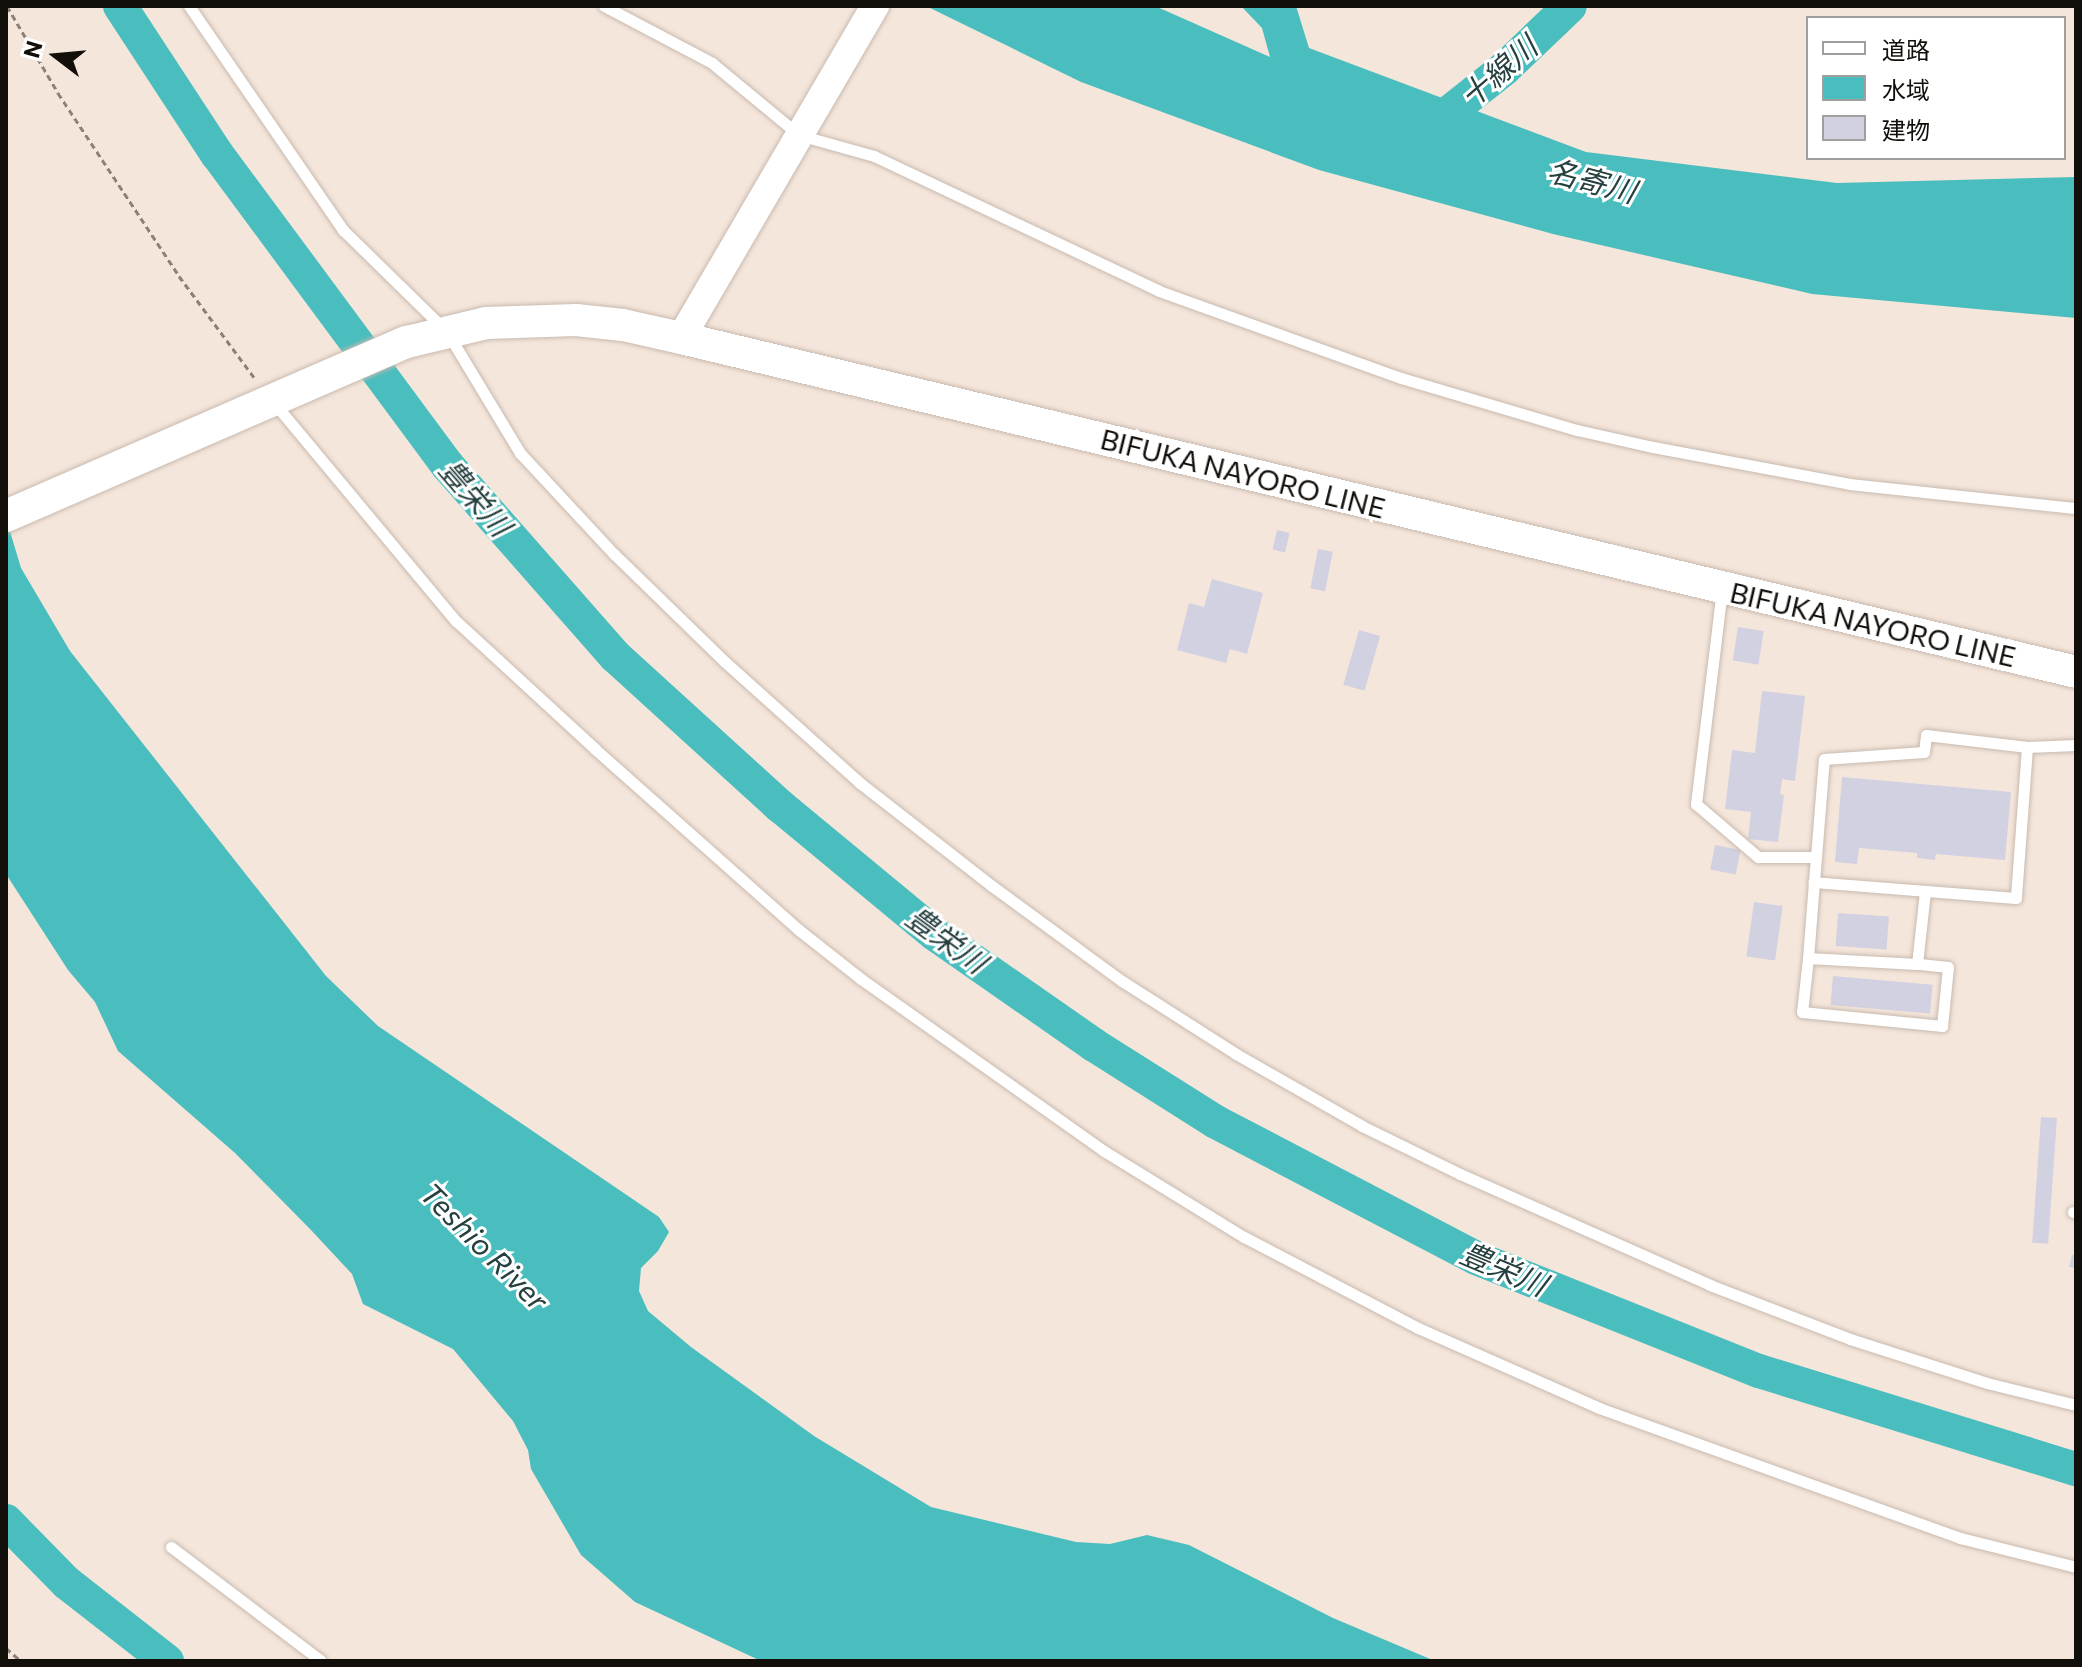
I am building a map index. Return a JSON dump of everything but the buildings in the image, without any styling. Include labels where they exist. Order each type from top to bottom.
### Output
[{"type":"main road","name":"BIFUKA NAYORO LINE","points":[[6,516],[407,342],[486,323],[576,320],[681,338],[2076,672]]},
{"type":"street","points":[[681,338],[875,6]]},
{"type":"lane","points":[[189,6],[343,230],[447,332],[520,453],[614,554],[724,661],[860,783],[1122,981],[1236,1054],[1362,1126],[1460,1174],[1710,1285],[1850,1339],[1987,1383],[2076,1405]]},
{"type":"lane","points":[[604,6],[712,63],[799,135],[874,156],[1159,291],[1401,378],[1577,430],[1850,484],[2076,508]]},
{"type":"lane","points":[[269,400],[456,621],[595,749],[799,930],[861,979],[1104,1151],[1271,1251],[1418,1328],[1599,1408],[1960,1538],[2076,1567]]},
{"type":"lane","points":[[1722,589],[1696,804],[1758,857],[1815,857]]},
{"type":"lane","points":[[1808,958],[1948,967],[1942,1026],[1802,1012],[1824,759],[1924,752],[1926,735],[2027,747],[2076,745]]},
{"type":"lane","points":[[1814,882],[2016,898],[2027,747]]},
{"type":"lane","points":[[1917,964],[1925,891]]},
{"type":"lane","points":[[171,1547],[321,1661]]},
{"type":"path","points":[[7,6],[58,93],[179,276],[269,400]]},
{"type":"path","points":[[6,1648],[21,1661]]},
{"type":"water","name":"名寄川","points":[[926,6],[1155,6],[1270,57],[1262,28],[1241,6],[1296,6],[1309,48],[1586,152],[1837,183],[2076,177],[2076,318],[1812,294],[1553,234],[1319,170],[1081,82]]},
{"type":"water","name":"Teshio River","points":[[6,518],[21,568],[70,651],[326,976],[378,1026],[659,1217],[669,1232],[658,1251],[641,1268],[639,1291],[648,1311],[691,1347],[814,1436],[931,1507],[1076,1542],[1110,1544],[1147,1535],[1189,1545],[1333,1618],[1435,1661],[761,1661],[635,1602],[581,1555],[531,1469],[528,1450],[513,1421],[453,1349],[363,1304],[352,1274],[311,1230],[235,1153],[118,1051],[95,1002],[68,970],[6,874]]},
{"type":"waterway","name":"豊栄川","points":[[120,6],[217,154],[448,466],[615,656],[780,806],[935,934],[1094,1045],[1216,1122],[1476,1258],[1759,1371],[2076,1469]]},
{"type":"waterway","name":"十線川","points":[[1423,133],[1504,69],[1570,6]]},
{"type":"waterway","points":[[6,1521],[67,1583],[167,1661]]}]
